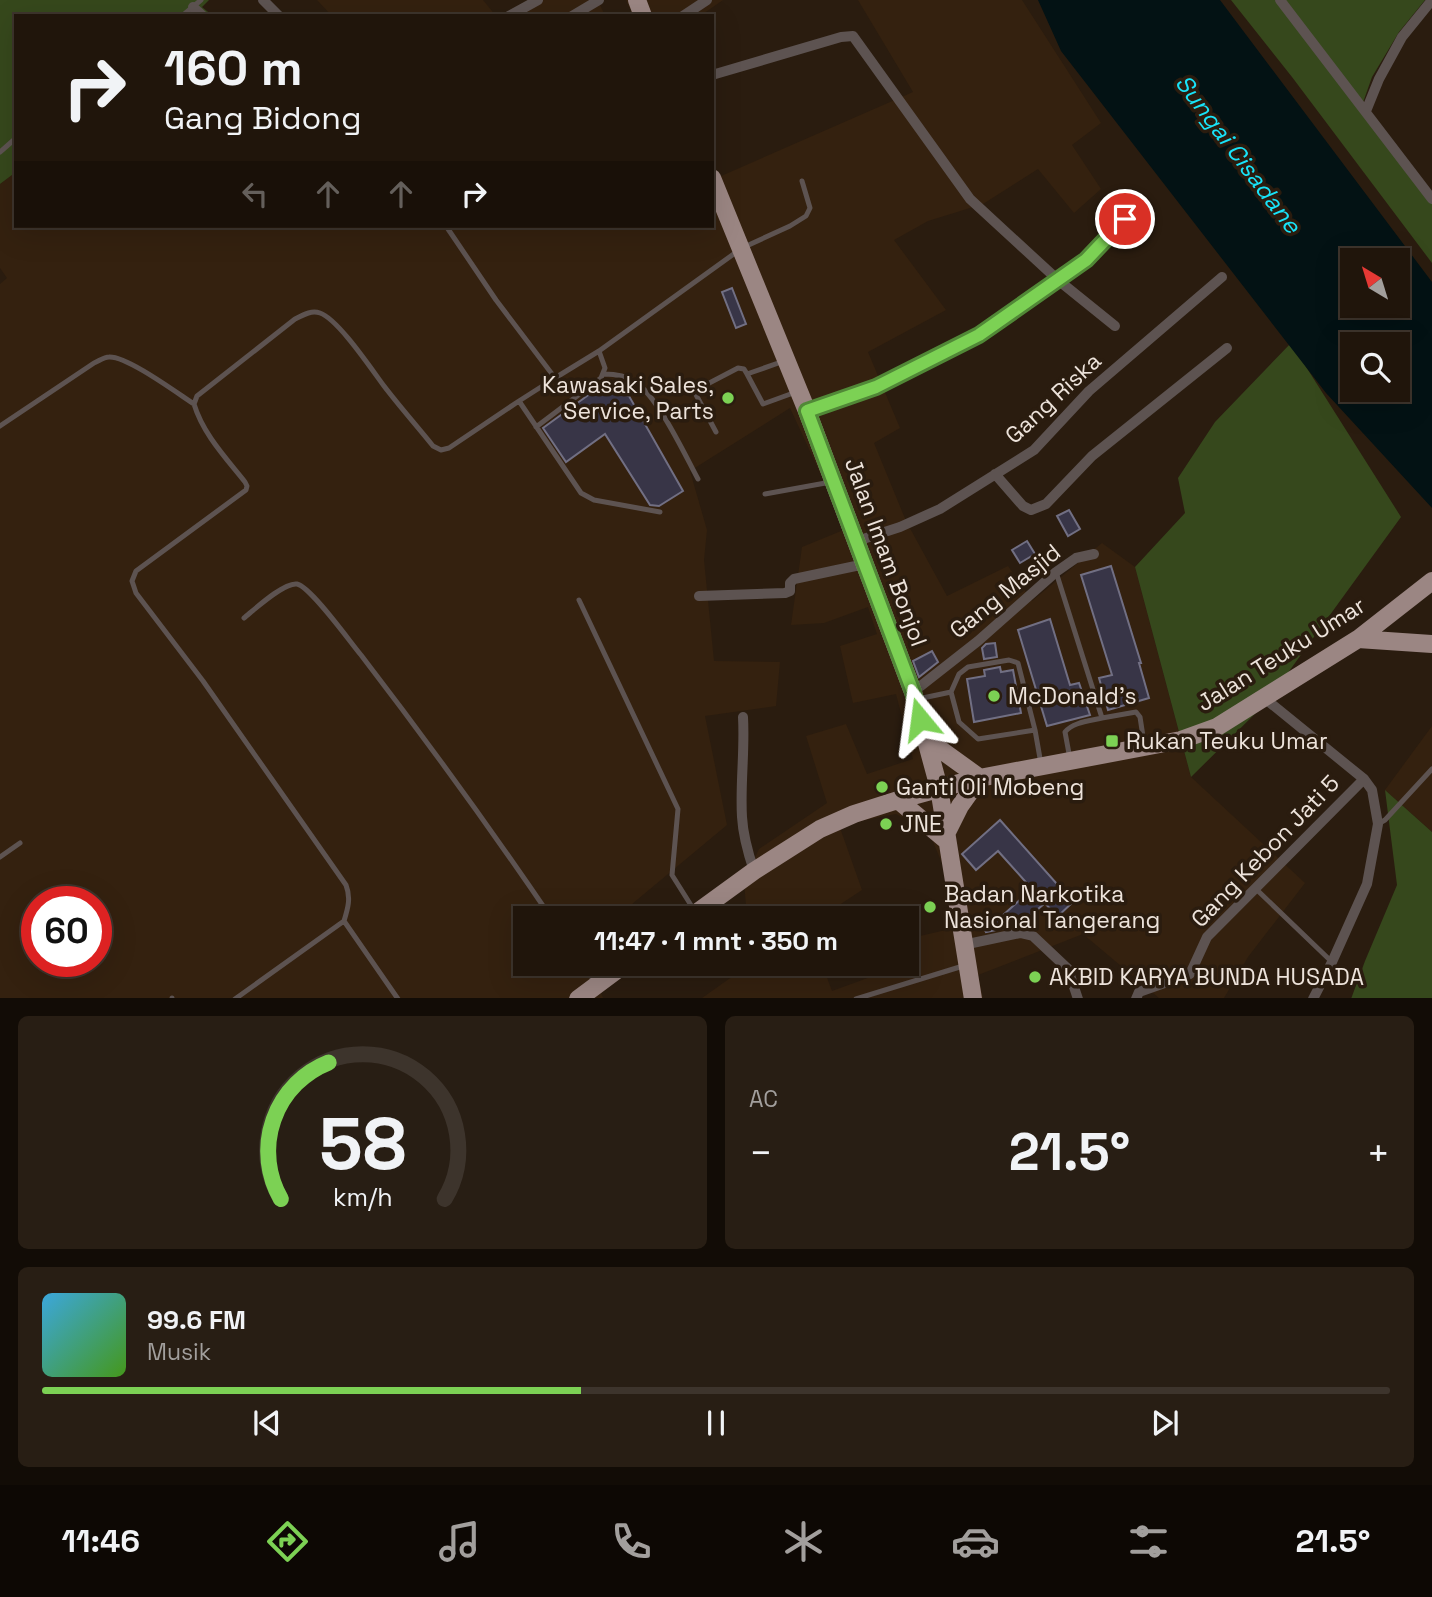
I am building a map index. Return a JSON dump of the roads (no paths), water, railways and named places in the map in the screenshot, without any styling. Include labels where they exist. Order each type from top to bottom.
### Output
[{"type":"main road","name":"Jalan Imam Bonjol","points":[[714,183],[807,411],[914,696],[939,788],[973,998]]},
{"type":"main road","name":"Jalan Teuku Umar","points":[[706,906],[754,871],[820,830],[854,814],[980,778],[1144,748],[1181,740],[1217,727],[1358,639],[1432,581]]},
{"type":"main road","points":[[1358,639],[1432,644]]},
{"type":"main road","points":[[898,800],[946,838],[960,806],[980,778],[926,739]]},
{"type":"main road","points":[[579,998],[609,976]]},
{"type":"street","points":[[263,0],[277,14]]},
{"type":"street","points":[[513,14],[538,0]]},
{"type":"street","points":[[575,14],[598,0]]},
{"type":"street","points":[[686,14],[706,0]]},
{"type":"street","points":[[1280,0],[1432,199]]},
{"type":"street","points":[[1366,111],[1379,79],[1402,37],[1432,0]]},
{"type":"street","points":[[714,74],[841,37],[853,36],[970,199],[1058,280],[1115,326]]},
{"type":"street","points":[[807,411],[876,387],[979,335],[1086,260],[1135,208]]},
{"type":"street","name":"Gang Riska","points":[[857,541],[900,527],[940,509],[1034,450],[1088,391],[1222,277]]},
{"type":"street","points":[[995,474],[1023,506],[1031,510],[1046,504],[1092,456],[1227,348]]},
{"type":"street","name":"Gang Masjid","points":[[914,696],[1056,572],[1076,558],[1094,554]]},
{"type":"street","points":[[699,596],[785,593],[790,590],[790,583],[794,579],[864,564]]},
{"type":"street","points":[[1263,698],[1364,779],[1372,790],[1378,824],[1367,884],[1313,998]]},
{"type":"street","points":[[743,717],[742,815],[754,871]]},
{"type":"street","name":"Gang Kebon Jati 5","points":[[1136,998],[1139,992],[1191,974],[1207,937],[1364,779]]},
{"type":"street","points":[[963,945],[1020,933],[1033,936],[1068,969],[1078,998]]},
{"type":"lane","points":[[0,152],[14,140]]},
{"type":"lane","points":[[237,998],[344,921],[349,893],[203,681],[132,586],[136,572],[246,490],[245,482],[198,418],[194,404],[197,396],[295,319],[318,312],[344,334],[433,446],[441,450],[449,448],[598,351],[741,248],[806,216],[810,208],[802,181]]},
{"type":"lane","points":[[447,228],[496,300],[555,378]]},
{"type":"lane","points":[[536,427],[601,378],[605,368],[598,351]]},
{"type":"lane","points":[[0,426],[107,357],[118,358],[194,404]]},
{"type":"lane","points":[[747,374],[787,360]]},
{"type":"lane","points":[[716,432],[694,390],[738,368],[744,369],[762,404],[799,391]]},
{"type":"lane","points":[[604,374],[618,374],[637,382],[651,397],[698,479]]},
{"type":"lane","points":[[519,401],[581,492],[594,500],[660,512]]},
{"type":"lane","points":[[765,494],[834,481]]},
{"type":"lane","points":[[1056,572],[1102,718]]},
{"type":"lane","points":[[244,618],[285,587],[301,584],[327,612],[422,734],[543,906]]},
{"type":"lane","points":[[579,600],[678,809],[672,876],[687,906]]},
{"type":"lane","points":[[1035,730],[978,739],[959,722],[951,692],[959,674],[968,667],[1009,660],[1018,663],[1035,730],[1041,768]]},
{"type":"lane","points":[[914,696],[951,692]]},
{"type":"lane","points":[[1070,762],[1066,729],[1102,718],[1136,712],[1140,717],[1144,748]]},
{"type":"lane","points":[[1378,824],[1385,820],[1432,769]]},
{"type":"lane","points":[[0,858],[20,843]]},
{"type":"lane","points":[[1254,888],[1332,962]]},
{"type":"lane","points":[[344,921],[397,998]]},
{"type":"lane","points":[[859,998],[967,965]]},
{"type":"lane","points":[[591,976],[597,985]]},
{"type":"water","name":"Sungai Cisadane","points":[[1038,0],[1220,0],[1406,248],[1340,248],[1340,318],[1410,318],[1410,253],[1432,282],[1432,508],[1326,393],[1061,51]]},
{"type":"place","name":"Kawasaki Sales, Service, Parts","points":[[728,398]]},
{"type":"place","name":"McDonald's","points":[[994,696]]},
{"type":"place","name":"Rukan Teuku Umar","points":[[1112,741]]},
{"type":"place","name":"Ganti Oli Mobeng","points":[[882,787]]},
{"type":"place","name":"JNE","points":[[886,824]]},
{"type":"place","name":"Badan Narkotika Nasional Tangerang","points":[[930,907]]},
{"type":"place","name":"AKBID KARYA BUNDA HUSADA","points":[[1035,977]]}]
